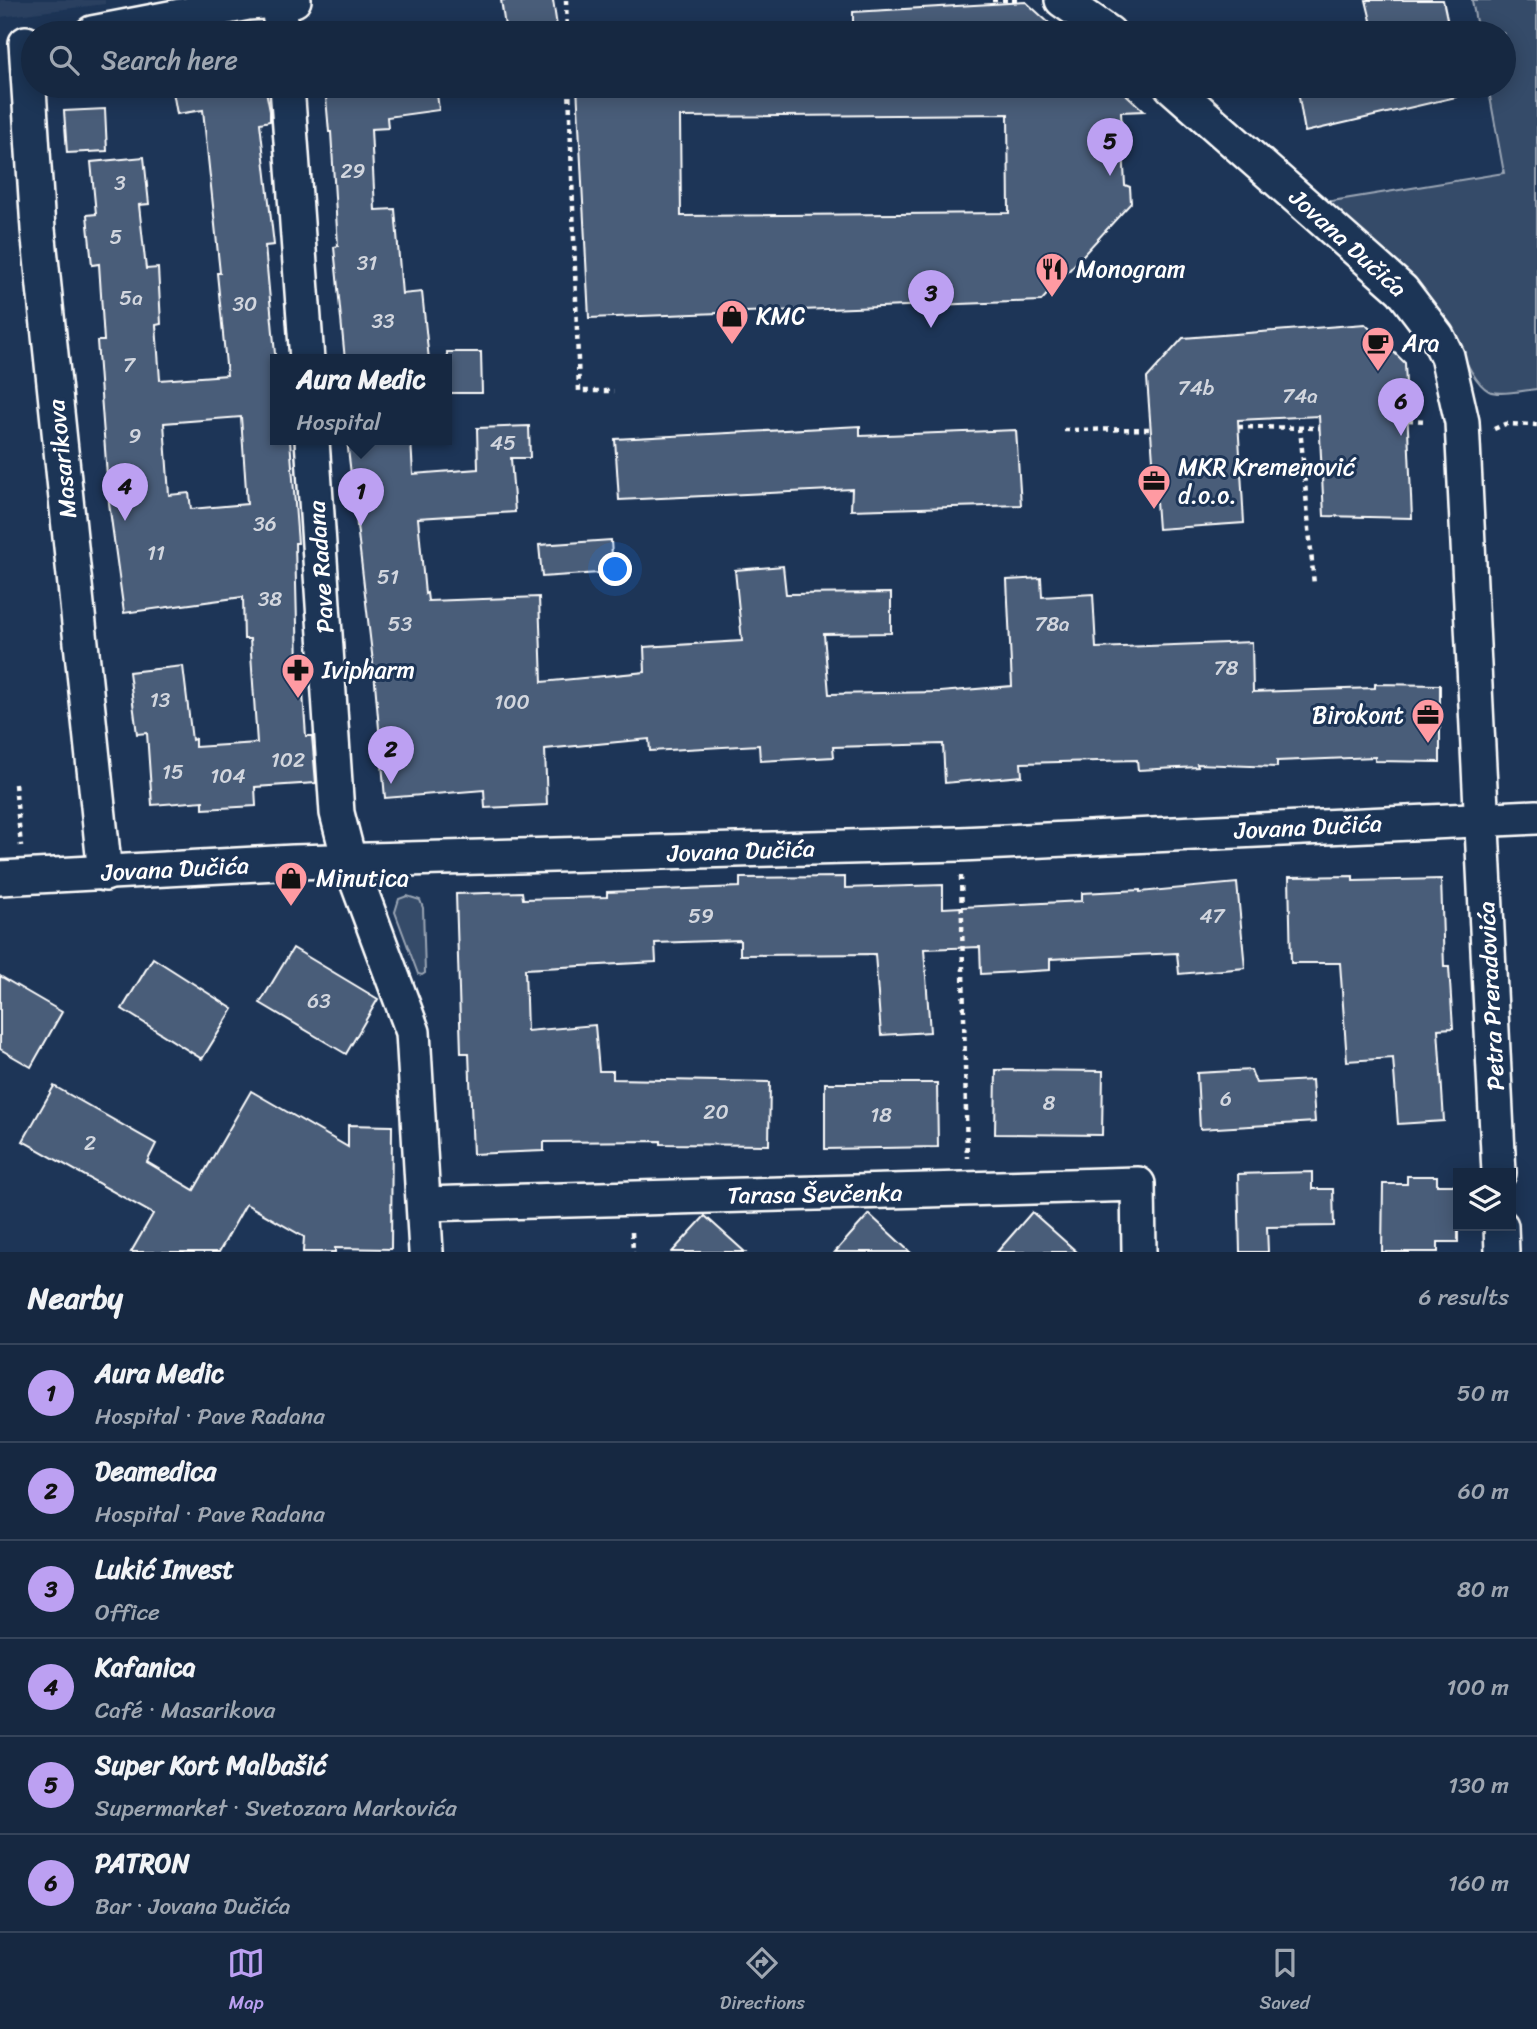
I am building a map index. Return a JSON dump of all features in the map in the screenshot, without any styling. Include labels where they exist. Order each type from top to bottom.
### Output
[{"type":"street","points":[[1062,0],[1092,21]]},
{"type":"street","points":[[1098,0],[1113,21]]},
{"type":"street","points":[[154,21],[248,3],[282,9]]},
{"type":"street","name":"Masarikova","points":[[25,98],[104,874]]},
{"type":"street","points":[[288,98],[307,354]]},
{"type":"street","name":"Jovana Dučića","points":[[1184,98],[1402,290],[1437,336],[1447,356],[1462,422],[1478,780],[1483,818]]},
{"type":"street","name":"Pave Radana","points":[[312,445],[337,813],[349,860],[414,1032],[426,1252]]},
{"type":"street","name":"Jovana Dučića","points":[[12,877],[349,860],[428,861],[960,844],[1537,817]]},
{"type":"street","name":"Petra Preradovića","points":[[1483,818],[1499,1168]]},
{"type":"street","name":"Tarasa Ševčenka","points":[[424,1204],[968,1191],[1138,1184],[1139,1252]]},
{"type":"street","points":[[1501,1231],[1502,1252]]},
{"type":"path","points":[[566,0],[567,21]]},
{"type":"path","points":[[992,0],[1022,0]]},
{"type":"path","points":[[569,98],[579,391],[614,391]]},
{"type":"path","points":[[1300,426],[1314,585]]},
{"type":"path","points":[[1238,427],[1320,428]]},
{"type":"path","points":[[1064,430],[1150,429]]},
{"type":"path","points":[[12,877],[15,784]]},
{"type":"path","points":[[960,844],[968,1191]]},
{"type":"shaded area","points":[[0,0],[105,0],[105,4],[0,17]]},
{"type":"shaded area","points":[[1472,0],[1537,0],[1537,389],[1499,393],[1489,391],[1482,385],[1469,367],[1442,314],[1417,282],[1326,202],[1504,173],[1490,98],[1516,98],[1516,21],[1476,21]]},
{"type":"shaded area","points":[[407,896],[420,900],[423,908],[425,973],[422,975],[418,974],[395,912],[399,899]]},
{"type":"building","points":[[501,0],[553,0],[556,21],[504,21]]},
{"type":"building","points":[[1366,0],[1443,0],[1447,21],[1371,21]]},
{"type":"building","points":[[1026,2],[1047,21],[853,21],[853,12]]},
{"type":"building","points":[[174,98],[267,98],[270,111],[270,121],[260,123],[274,245],[265,246],[275,354],[270,354],[270,445],[290,445],[298,543],[295,543],[298,665],[301,665],[306,736],[312,736],[316,783],[255,787],[256,806],[203,809],[203,801],[152,805],[147,733],[137,734],[129,672],[183,666],[195,747],[257,743],[250,639],[244,639],[243,597],[124,613],[109,503],[97,341],[104,341],[99,264],[92,265],[87,215],[96,214],[91,162],[144,157],[149,204],[139,205],[146,269],[158,268],[161,324],[156,325],[160,380],[227,375],[217,273],[220,273],[203,110],[177,114]],"holes":[[[241,417],[247,504],[191,509],[189,493],[169,495],[164,423]]]},
{"type":"building","points":[[326,98],[438,98],[439,110],[387,117],[388,128],[371,129],[375,210],[395,209],[402,294],[422,292],[428,354],[344,354],[334,247],[338,246]]},
{"type":"building","points":[[578,98],[1130,98],[1144,111],[1121,112],[1125,185],[1130,187],[1131,203],[1041,301],[589,318]],"holes":[[[1008,114],[1009,213],[681,216],[680,117]]]},
{"type":"building","points":[[1299,98],[1452,98],[1305,132]]},
{"type":"building","points":[[105,109],[107,151],[67,153],[64,111]]},
{"type":"building","points":[[1365,324],[1405,363],[1412,518],[1324,516],[1319,416],[1238,420],[1244,523],[1158,529],[1147,378],[1183,338]]},
{"type":"building","points":[[481,352],[482,393],[452,393],[452,354],[447,354]]},
{"type":"building","points":[[529,426],[530,458],[511,458],[515,512],[418,518],[425,594],[427,593],[428,601],[539,597],[542,682],[645,672],[644,647],[742,641],[735,570],[783,566],[786,594],[891,593],[891,633],[824,634],[829,694],[940,692],[1012,686],[1007,580],[1041,578],[1042,597],[1093,594],[1096,648],[1252,642],[1253,692],[1375,688],[1375,684],[1440,685],[1440,762],[1375,761],[1375,757],[1277,761],[1277,767],[1197,764],[1198,767],[1138,770],[1137,760],[1021,763],[1022,776],[945,783],[943,744],[833,747],[834,757],[760,761],[759,745],[650,751],[649,739],[545,749],[547,805],[485,808],[484,790],[385,798],[374,671],[348,445],[411,445],[413,474],[478,469],[477,428]]},
{"type":"building","points":[[860,426],[860,436],[1016,430],[1021,505],[851,510],[852,489],[619,500],[615,439]]},
{"type":"building","points":[[611,540],[613,572],[542,577],[539,545]]},
{"type":"building","points":[[1353,876],[1353,881],[1441,879],[1444,967],[1449,967],[1453,1028],[1438,1029],[1444,1121],[1398,1124],[1393,1058],[1347,1061],[1340,963],[1291,963],[1289,877]]},
{"type":"building","points":[[845,877],[845,888],[943,885],[943,908],[1082,901],[1082,893],[1140,892],[1237,883],[1245,968],[1179,974],[1177,953],[1050,959],[1050,970],[981,974],[980,947],[924,949],[930,1032],[881,1035],[875,954],[740,955],[740,940],[655,943],[656,962],[525,969],[527,1031],[595,1025],[599,1071],[613,1071],[613,1079],[770,1082],[769,1145],[661,1144],[661,1141],[544,1142],[544,1151],[473,1154],[469,1053],[461,1053],[456,894],[522,892],[523,899],[607,897],[607,892],[740,887],[740,878]]},
{"type":"building","points":[[293,948],[378,999],[346,1054],[260,1003]]},
{"type":"building","points":[[153,958],[233,1009],[202,1059],[122,1009]]},
{"type":"building","points":[[0,976],[62,1012],[31,1067],[0,1049]]},
{"type":"building","points":[[996,1070],[1103,1071],[1102,1135],[995,1134]]},
{"type":"building","points":[[1251,1070],[1256,1083],[1312,1080],[1315,1122],[1200,1129],[1197,1073]]},
{"type":"building","points":[[825,1083],[937,1083],[938,1147],[825,1149]]},
{"type":"building","points":[[54,1086],[156,1144],[147,1162],[194,1190],[251,1091],[348,1147],[348,1125],[392,1126],[391,1249],[335,1248],[335,1252],[303,1252],[304,1237],[246,1204],[219,1252],[131,1252],[153,1214],[23,1141]]},
{"type":"building","points":[[1312,1172],[1312,1189],[1333,1189],[1334,1226],[1267,1227],[1268,1252],[1240,1252],[1238,1174]]},
{"type":"building","points":[[1407,1176],[1437,1176],[1437,1185],[1453,1185],[1453,1231],[1458,1231],[1458,1242],[1438,1242],[1438,1252],[1382,1252],[1383,1184],[1407,1184]]},
{"type":"building","points":[[1032,1212],[1077,1252],[997,1252]]},
{"type":"building","points":[[869,1214],[910,1252],[835,1252]]},
{"type":"building","points":[[705,1216],[745,1252],[672,1252]]},
{"type":"place","name":"Super Kort Malbašić","points":[[1110,176]]},
{"type":"place","name":"Monogram","points":[[1052,299]]},
{"type":"place","name":"Lukić Invest","points":[[931,328]]},
{"type":"place","name":"KMC","points":[[732,346]]},
{"type":"place","name":"Ara","points":[[1378,373]]},
{"type":"place","name":"PATRON","points":[[1401,436]]},
{"type":"place","name":"MKR Kremenović d.o.o.","points":[[1154,511]]},
{"type":"place","name":"Kafanica","points":[[125,521]]},
{"type":"place","name":"Aura Medic","points":[[361,526]]},
{"type":"place","name":"Ivipharm","points":[[298,700]]},
{"type":"place","name":"Birokont","points":[[1428,745]]},
{"type":"place","name":"Deamedica","points":[[391,784]]},
{"type":"place","name":"Minutica","points":[[291,908]]}]
